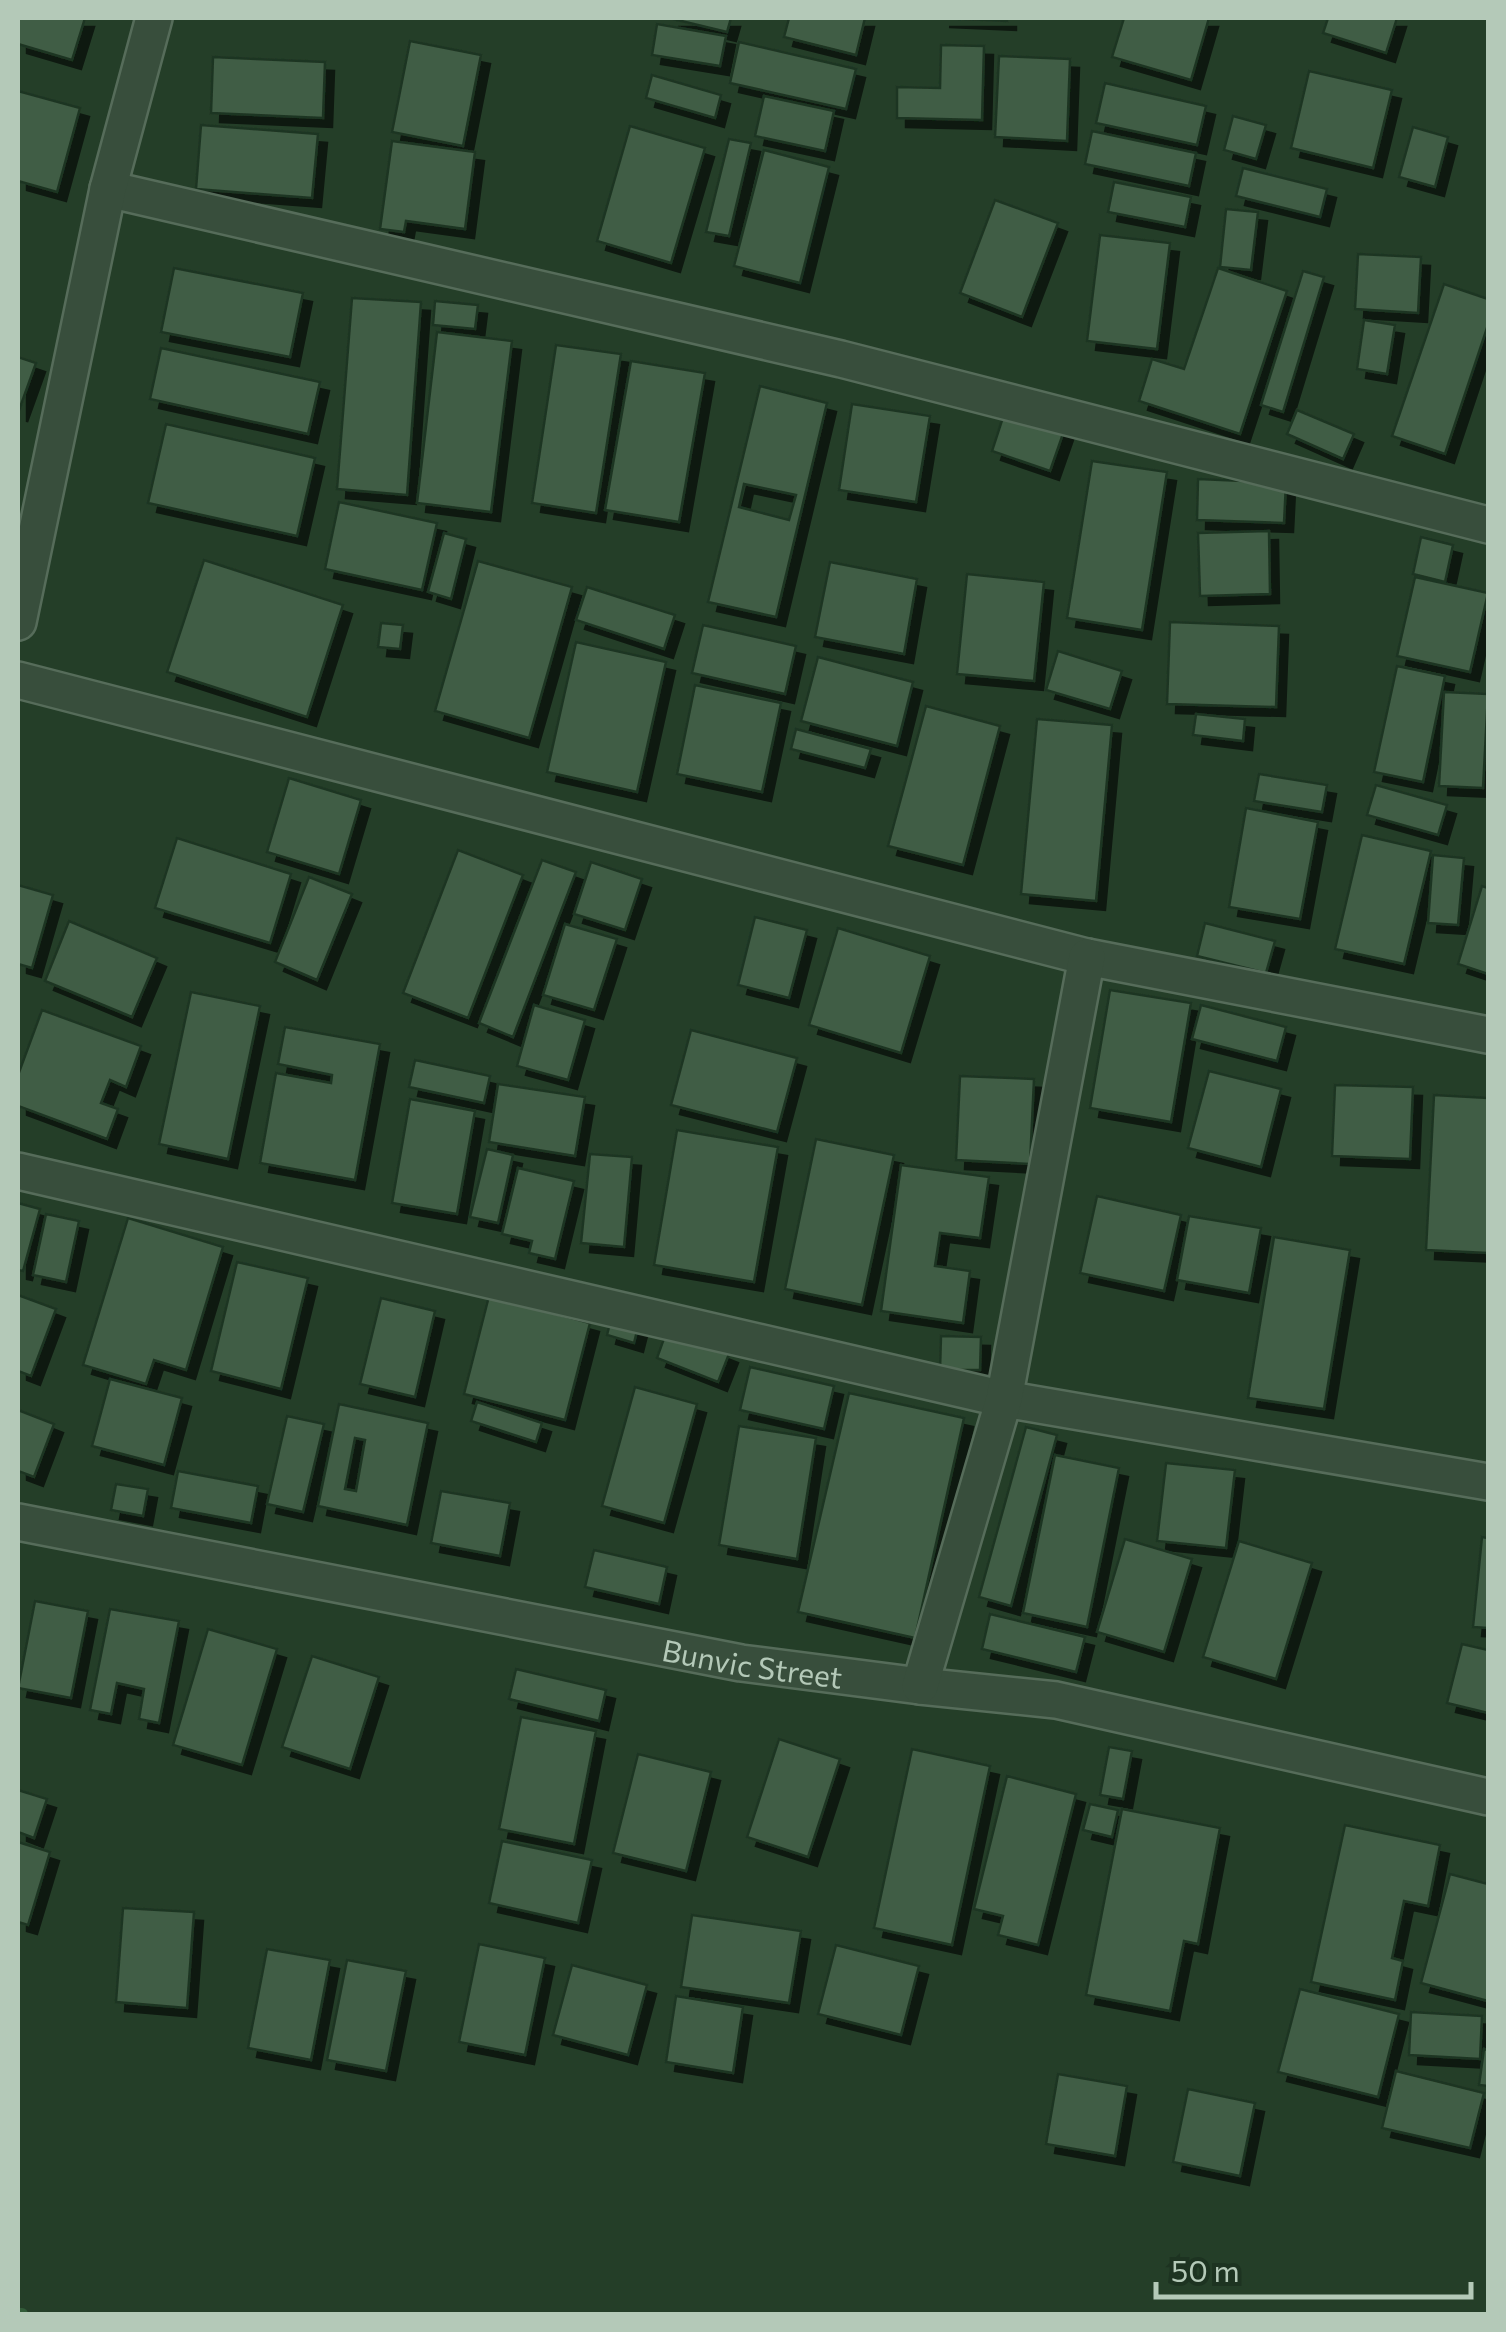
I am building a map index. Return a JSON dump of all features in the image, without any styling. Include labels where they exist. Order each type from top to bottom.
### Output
[{"type":"street","points":[[18,622],[108,189],[154,18]]},
{"type":"street","points":[[108,189],[840,359],[1488,526]]},
{"type":"street","points":[[18,680],[1087,957],[1488,1035]]},
{"type":"street","points":[[920,1686],[1004,1399],[1087,957]]},
{"type":"street","points":[[18,1171],[1004,1399],[1488,1482]]},
{"type":"street","name":"Bunvic Street","points":[[18,1522],[741,1663],[1056,1700],[1488,1798]]},
{"type":"building","points":[[18,18],[85,18],[72,60],[18,44]]},
{"type":"building","points":[[669,18],[731,18],[727,32]]},
{"type":"building","points":[[789,18],[865,18],[856,55],[784,37]]},
{"type":"building","points":[[940,18],[1007,18],[1007,21]]},
{"type":"building","points":[[1124,18],[1209,18],[1191,80],[1112,57]]},
{"type":"building","points":[[1328,18],[1397,18],[1386,53],[1323,33]]},
{"type":"building","points":[[657,24],[726,36],[720,66],[652,55]]},
{"type":"building","points":[[410,41],[481,55],[463,146],[392,132]]},
{"type":"building","points":[[739,42],[856,69],[846,109],[730,83]]},
{"type":"building","points":[[941,45],[984,46],[982,120],[897,118],[897,87],[940,88]]},
{"type":"building","points":[[999,56],[1070,59],[1067,141],[995,137]]},
{"type":"building","points":[[213,57],[325,62],[323,118],[211,113]]},
{"type":"building","points":[[1309,71],[1392,90],[1373,168],[1291,148]]},
{"type":"building","points":[[652,75],[721,95],[715,118],[646,98]]},
{"type":"building","points":[[1105,83],[1206,106],[1197,145],[1096,123]]},
{"type":"building","points":[[18,91],[80,108],[57,192],[18,181]]},
{"type":"building","points":[[764,96],[834,111],[825,151],[755,136]]},
{"type":"building","points":[[1233,116],[1266,125],[1256,159],[1224,150]]},
{"type":"building","points":[[201,125],[318,134],[312,198],[196,189]]},
{"type":"building","points":[[630,126],[705,148],[671,263],[597,241]]},
{"type":"building","points":[[1413,127],[1448,137],[1435,187],[1399,177]]},
{"type":"building","points":[[1092,131],[1196,153],[1189,186],[1085,164]]},
{"type":"building","points":[[729,139],[751,143],[729,236],[706,232]]},
{"type":"building","points":[[392,141],[475,152],[465,229],[406,221],[404,232],[380,229]]},
{"type":"building","points":[[764,150],[829,167],[800,283],[734,266]]},
{"type":"building","points":[[1243,168],[1327,189],[1320,217],[1236,196]]},
{"type":"building","points":[[1114,182],[1191,197],[1185,227],[1108,212]]},
{"type":"building","points":[[995,200],[1058,223],[1022,317],[960,293]]},
{"type":"building","points":[[1226,209],[1258,212],[1251,270],[1220,267]]},
{"type":"building","points":[[1100,235],[1170,243],[1157,349],[1087,341]]},
{"type":"building","points":[[1358,254],[1421,257],[1418,313],[1355,309]]},
{"type":"building","points":[[174,268],[303,293],[290,357],[161,332]]},
{"type":"building","points":[[1218,268],[1287,291],[1240,434],[1139,401],[1152,359],[1184,369]]},
{"type":"building","points":[[1303,271],[1324,277],[1283,412],[1261,405]]},
{"type":"building","points":[[1444,284],[1488,299],[1488,325],[1445,454],[1392,436]]},
{"type":"building","points":[[352,298],[421,302],[407,495],[337,489]]},
{"type":"building","points":[[435,301],[478,305],[475,329],[433,325]]},
{"type":"building","points":[[1364,320],[1395,325],[1387,374],[1357,369]]},
{"type":"building","points":[[437,332],[512,341],[491,512],[417,503]]},
{"type":"building","points":[[556,345],[621,354],[596,513],[532,503]]},
{"type":"building","points":[[161,348],[320,382],[308,434],[150,399]]},
{"type":"building","points":[[18,357],[36,363],[18,413]]},
{"type":"building","points":[[631,361],[705,373],[679,522],[605,510]]},
{"type":"building","points":[[760,386],[827,403],[776,617],[708,602]],"holes":[[[744,484],[796,495],[789,520],[739,507]]]},
{"type":"building","points":[[852,404],[930,416],[916,502],[839,490]]},
{"type":"building","points":[[1297,410],[1354,434],[1343,459],[1287,434]]},
{"type":"building","points":[[1005,411],[1064,431],[1050,471],[992,451]]},
{"type":"building","points":[[166,424],[315,458],[297,536],[148,503]]},
{"type":"building","points":[[1092,461],[1167,472],[1142,630],[1067,618]]},
{"type":"building","points":[[1198,479],[1286,483],[1284,523],[1197,520]]},
{"type":"building","points":[[339,502],[437,523],[422,590],[325,569]]},
{"type":"building","points":[[1269,531],[1270,594],[1200,596],[1198,533]]},
{"type":"building","points":[[444,533],[466,539],[451,599],[428,592]]},
{"type":"building","points":[[1421,537],[1453,545],[1445,582],[1413,574]]},
{"type":"building","points":[[204,560],[343,605],[307,717],[167,672]]},
{"type":"building","points":[[478,561],[572,587],[529,738],[435,711]]},
{"type":"building","points":[[830,562],[917,579],[904,654],[815,637]]},
{"type":"building","points":[[967,574],[1044,582],[1034,681],[957,674]]},
{"type":"building","points":[[1415,577],[1488,593],[1470,672],[1397,656]]},
{"type":"building","points":[[587,587],[675,615],[664,649],[576,620]]},
{"type":"building","points":[[1170,622],[1279,626],[1276,707],[1167,704]]},
{"type":"building","points":[[381,623],[403,625],[400,649],[378,647]]},
{"type":"building","points":[[703,625],[796,646],[785,694],[692,673]]},
{"type":"building","points":[[576,642],[666,662],[637,792],[547,772]]},
{"type":"building","points":[[1058,651],[1122,671],[1110,709],[1046,690]]},
{"type":"building","points":[[818,657],[913,682],[897,746],[801,721]]},
{"type":"building","points":[[1397,666],[1445,676],[1423,782],[1374,772]]},
{"type":"building","points":[[695,685],[781,703],[762,792],[677,774]]},
{"type":"building","points":[[1444,692],[1488,694],[1483,788],[1439,786]]},
{"type":"building","points":[[926,706],[1000,726],[963,865],[888,846]]},
{"type":"building","points":[[1196,714],[1245,719],[1243,741],[1193,735]]},
{"type":"building","points":[[1037,719],[1112,725],[1096,901],[1021,894]]},
{"type":"building","points":[[796,729],[871,749],[865,768],[791,749]]},
{"type":"building","points":[[1259,774],[1327,785],[1322,812],[1254,801]]},
{"type":"building","points":[[289,778],[361,800],[339,874],[267,852]]},
{"type":"building","points":[[1376,785],[1447,805],[1438,835],[1367,815]]},
{"type":"building","points":[[1246,808],[1318,822],[1300,919],[1229,907]]},
{"type":"building","points":[[1362,835],[1431,851],[1404,964],[1335,949]]},
{"type":"building","points":[[177,838],[291,874],[270,943],[155,908]]},
{"type":"building","points":[[458,850],[523,875],[468,1018],[403,993]]},
{"type":"building","points":[[1433,855],[1464,858],[1458,925],[1428,923]]},
{"type":"building","points":[[542,860],[576,872],[513,1037],[479,1023]]},
{"type":"building","points":[[591,862],[642,879],[625,930],[574,914]]},
{"type":"building","points":[[309,877],[352,894],[317,980],[275,962]]},
{"type":"building","points":[[18,885],[53,895],[32,968],[18,964]]},
{"type":"building","points":[[1482,886],[1488,888],[1488,974],[1458,964]]},
{"type":"building","points":[[755,917],[807,930],[789,998],[738,985]]},
{"type":"building","points":[[69,921],[157,958],[132,1017],[45,981]]},
{"type":"building","points":[[1205,923],[1275,941],[1266,973],[1197,956]]},
{"type":"building","points":[[565,924],[617,939],[594,1010],[543,995]]},
{"type":"building","points":[[838,928],[930,956],[901,1053],[809,1025]]},
{"type":"building","points":[[1110,990],[1191,1003],[1171,1122],[1090,1108]]},
{"type":"building","points":[[191,992],[260,1006],[228,1159],[159,1144]]},
{"type":"building","points":[[534,1005],[585,1020],[568,1080],[517,1066]]},
{"type":"building","points":[[1201,1005],[1286,1027],[1277,1061],[1192,1039]]},
{"type":"building","points":[[42,1010],[141,1046],[126,1087],[110,1080],[101,1103],[118,1109],[107,1139],[18,1106],[18,1075]]},
{"type":"building","points":[[285,1027],[380,1044],[355,1180],[260,1163],[276,1073],[331,1083],[332,1075],[278,1064]]},
{"type":"building","points":[[691,1030],[797,1058],[777,1132],[671,1105]]},
{"type":"building","points":[[415,1060],[490,1076],[484,1103],[409,1087]]},
{"type":"building","points":[[1209,1071],[1281,1089],[1261,1167],[1188,1148]]},
{"type":"building","points":[[960,1076],[1034,1079],[1030,1164],[956,1160]]},
{"type":"building","points":[[498,1084],[585,1097],[575,1156],[489,1142]]},
{"type":"building","points":[[1335,1085],[1413,1087],[1410,1159],[1332,1156]]},
{"type":"building","points":[[1434,1095],[1488,1098],[1488,1253],[1426,1250]]},
{"type":"building","points":[[410,1099],[475,1111],[457,1214],[392,1203]]},
{"type":"building","points":[[677,1130],[778,1147],[754,1282],[654,1265]]},
{"type":"building","points":[[816,1139],[894,1155],[862,1305],[785,1289]]},
{"type":"building","points":[[487,1149],[513,1155],[498,1223],[470,1217]]},
{"type":"building","points":[[590,1154],[632,1157],[624,1247],[581,1243]]},
{"type":"building","points":[[901,1165],[989,1177],[980,1238],[940,1233],[935,1266],[970,1271],[963,1323],[881,1311]]},
{"type":"building","points":[[518,1168],[574,1181],[555,1259],[529,1253],[532,1241],[502,1234]]},
{"type":"building","points":[[1097,1196],[1181,1215],[1164,1291],[1080,1273]]},
{"type":"building","points":[[18,1203],[40,1209],[23,1271],[18,1270]]},
{"type":"building","points":[[46,1214],[79,1221],[66,1282],[33,1275]]},
{"type":"building","points":[[1189,1216],[1261,1228],[1249,1293],[1177,1280]]},
{"type":"building","points":[[128,1218],[223,1247],[186,1370],[154,1360],[146,1384],[83,1365]]},
{"type":"building","points":[[1274,1237],[1350,1250],[1324,1409],[1248,1398]]},
{"type":"building","points":[[237,1262],[308,1278],[281,1389],[211,1371]]},
{"type":"building","points":[[18,1295],[56,1309],[31,1376],[18,1371]]},
{"type":"building","points":[[489,1296],[590,1323],[565,1420],[464,1394]]},
{"type":"building","points":[[381,1298],[435,1311],[415,1397],[360,1384]]},
{"type":"building","points":[[612,1315],[639,1323],[634,1343],[607,1335]]},
{"type":"building","points":[[667,1330],[729,1354],[718,1382],[657,1358]]},
{"type":"building","points":[[941,1336],[981,1337],[980,1370],[940,1370]]},
{"type":"building","points":[[750,1367],[834,1386],[824,1429],[740,1410]]},
{"type":"building","points":[[110,1379],[182,1398],[164,1465],[92,1446]]},
{"type":"building","points":[[635,1387],[697,1404],[664,1523],[602,1506]]},
{"type":"building","points":[[849,1393],[964,1418],[915,1638],[798,1612]]},
{"type":"building","points":[[477,1402],[542,1423],[536,1442],[471,1421]]},
{"type":"building","points":[[339,1404],[428,1423],[407,1525],[318,1506]],"holes":[[[355,1438],[365,1440],[356,1491],[345,1489]]]},
{"type":"building","points":[[18,1410],[54,1424],[34,1477],[18,1471]]},
{"type":"building","points":[[287,1416],[324,1424],[303,1512],[267,1504]]},
{"type":"building","points":[[739,1426],[816,1438],[797,1559],[719,1545]]},
{"type":"building","points":[[1026,1427],[1057,1435],[1011,1606],[979,1597]]},
{"type":"building","points":[[1055,1455],[1119,1468],[1087,1627],[1023,1613]]},
{"type":"building","points":[[1166,1463],[1235,1470],[1226,1548],[1157,1541]]},
{"type":"building","points":[[178,1471],[258,1486],[251,1523],[171,1508]]},
{"type":"building","points":[[116,1484],[148,1489],[143,1516],[111,1510]]},
{"type":"building","points":[[441,1491],[510,1503],[500,1556],[431,1543]]},
{"type":"building","points":[[1482,1537],[1488,1538],[1488,1628],[1473,1627]]},
{"type":"building","points":[[1125,1539],[1192,1559],[1164,1652],[1097,1632]]},
{"type":"building","points":[[1239,1541],[1312,1563],[1276,1679],[1203,1657]]},
{"type":"building","points":[[594,1550],[667,1567],[659,1604],[585,1587]]},
{"type":"building","points":[[35,1601],[88,1611],[71,1698],[18,1688]]},
{"type":"building","points":[[110,1609],[179,1621],[159,1723],[139,1719],[144,1689],[117,1683],[111,1714],[90,1710]]},
{"type":"building","points":[[990,1614],[1085,1637],[1076,1672],[982,1649]]},
{"type":"building","points":[[208,1629],[277,1649],[242,1765],[173,1745]]},
{"type":"building","points":[[1462,1644],[1488,1650],[1488,1713],[1447,1703]]},
{"type":"building","points":[[312,1656],[379,1677],[350,1769],[282,1747]]},
{"type":"building","points":[[516,1669],[606,1690],[599,1721],[509,1699]]},
{"type":"building","points":[[521,1717],[596,1731],[574,1844],[499,1829]]},
{"type":"building","points":[[779,1739],[840,1759],[808,1857],[747,1837]]},
{"type":"building","points":[[1109,1747],[1132,1751],[1123,1799],[1100,1795]]},
{"type":"building","points":[[912,1749],[990,1766],[952,1945],[874,1928]]},
{"type":"building","points":[[638,1754],[711,1772],[686,1871],[613,1853]]},
{"type":"building","points":[[1007,1776],[1076,1794],[1038,1945],[998,1935],[1003,1916],[974,1909]]},
{"type":"building","points":[[18,1790],[47,1799],[34,1838],[18,1832]]},
{"type":"building","points":[[1090,1804],[1118,1810],[1112,1837],[1083,1830]]},
{"type":"building","points":[[1122,1809],[1220,1828],[1198,1944],[1184,1941],[1170,2011],[1086,1995]]},
{"type":"building","points":[[1345,1825],[1440,1845],[1428,1906],[1404,1901],[1392,1958],[1403,1961],[1395,2000],[1311,1982]]},
{"type":"building","points":[[502,1841],[592,1860],[578,1923],[489,1903]]},
{"type":"building","points":[[18,1842],[50,1852],[28,1925],[18,1922]]},
{"type":"building","points":[[1450,1874],[1488,1884],[1488,2001],[1421,1983]]},
{"type":"building","points":[[123,1908],[194,1912],[187,2008],[116,2002]]},
{"type":"building","points":[[692,1915],[801,1931],[789,2003],[681,1987]]},
{"type":"building","points":[[479,1944],[545,1958],[525,2055],[459,2042]]},
{"type":"building","points":[[836,1945],[919,1966],[901,2035],[818,2014]]},
{"type":"building","points":[[267,1949],[330,1960],[311,2060],[248,2048]]},
{"type":"building","points":[[347,1960],[406,1971],[386,2071],[327,2060]]},
{"type":"building","points":[[572,1965],[647,1985],[628,2055],[553,2035]]},
{"type":"building","points":[[1300,1989],[1399,2014],[1378,2097],[1278,2072]]},
{"type":"building","points":[[676,1996],[743,2007],[733,2073],[666,2062]]},
{"type":"building","points":[[1411,2012],[1482,2016],[1480,2059],[1409,2055]]},
{"type":"building","points":[[1484,2049],[1488,2050],[1488,2086],[1479,2085]]},
{"type":"building","points":[[1396,2071],[1484,2093],[1470,2148],[1382,2128]]},
{"type":"building","points":[[1058,2074],[1127,2086],[1115,2156],[1046,2144]]},
{"type":"building","points":[[1188,2089],[1255,2103],[1240,2176],[1173,2162]]}]
